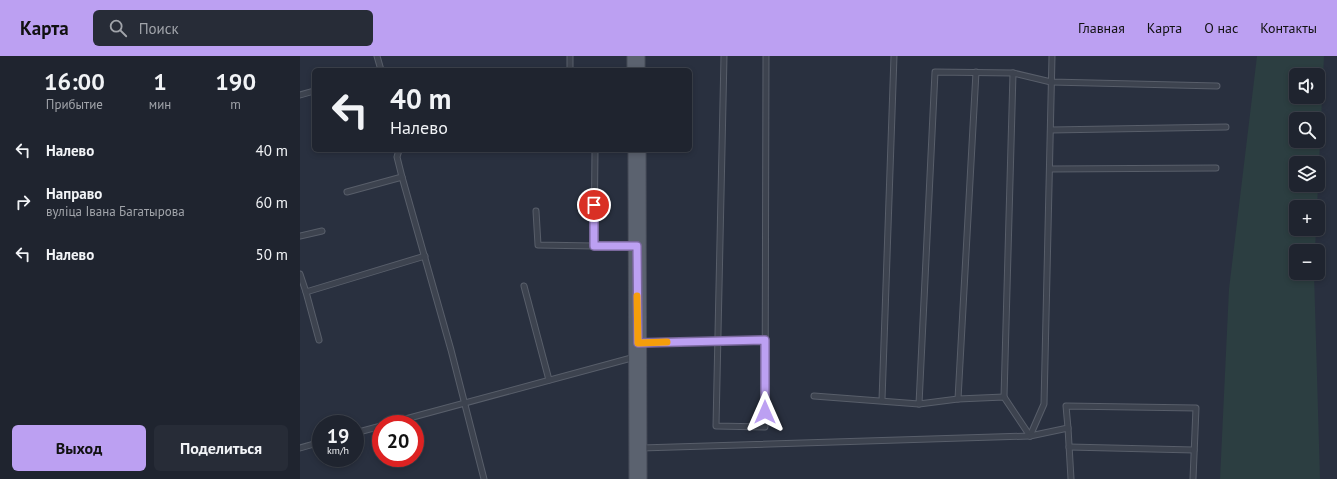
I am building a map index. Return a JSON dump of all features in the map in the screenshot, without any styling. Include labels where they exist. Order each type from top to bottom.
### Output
[{"type":"main road","points":[[636,56],[636,68]]},
{"type":"main road","points":[[637,152],[638,479]]},
{"type":"lane","points":[[377,56],[380,68]]},
{"type":"lane","points":[[570,56],[570,68]]},
{"type":"lane","points":[[724,56],[716,426],[765,427],[766,56]]},
{"type":"lane","points":[[882,400],[894,56]]},
{"type":"lane","points":[[1030,436],[1044,404],[1052,130],[1052,56]]},
{"type":"lane","points":[[918,404],[935,72],[1013,73],[1051,82],[1217,86]]},
{"type":"lane","points":[[958,399],[976,72]]},
{"type":"lane","points":[[1013,73],[1004,397],[1030,436]]},
{"type":"lane","points":[[300,95],[312,92]]},
{"type":"lane","points":[[1052,130],[1226,127]]},
{"type":"lane","points":[[398,152],[397,157],[402,176],[451,350],[484,479]]},
{"type":"lane","points":[[594,246],[596,152]]},
{"type":"lane","points":[[1050,169],[1216,168]]},
{"type":"lane","points":[[347,192],[402,176]]},
{"type":"lane","points":[[536,211],[538,245],[637,246]]},
{"type":"lane","points":[[300,236],[322,231]]},
{"type":"lane","points":[[306,292],[424,256]]},
{"type":"lane","points":[[300,274],[319,340]]},
{"type":"lane","points":[[524,286],[549,380]]},
{"type":"lane","points":[[420,415],[549,380],[638,350],[717,341],[765,340]]},
{"type":"lane","points":[[814,396],[882,400],[918,404],[958,399],[1004,397]]},
{"type":"lane","points":[[1071,479],[1066,406],[1196,408],[1193,479]]},
{"type":"lane","points":[[638,449],[1030,436],[1068,428]]},
{"type":"lane","points":[[300,448],[312,445]]},
{"type":"lane","points":[[1069,447],[1194,450]]},
{"type":"shaded area","points":[[1257,56],[1324,56],[1323,68],[1289,68],[1289,104],[1322,104],[1321,112],[1289,112],[1289,148],[1320,148],[1319,156],[1289,156],[1289,192],[1318,192],[1317,200],[1289,200],[1289,236],[1316,236],[1315,244],[1289,244],[1289,280],[1314,280],[1320,479],[1220,479],[1229,289]]},
{"type":"slow traffic","points":[[637,296],[638,343],[667,342]]},
{"type":"route","points":[[594,205],[594,246],[637,246],[638,343],[765,340],[765,412]]}]
